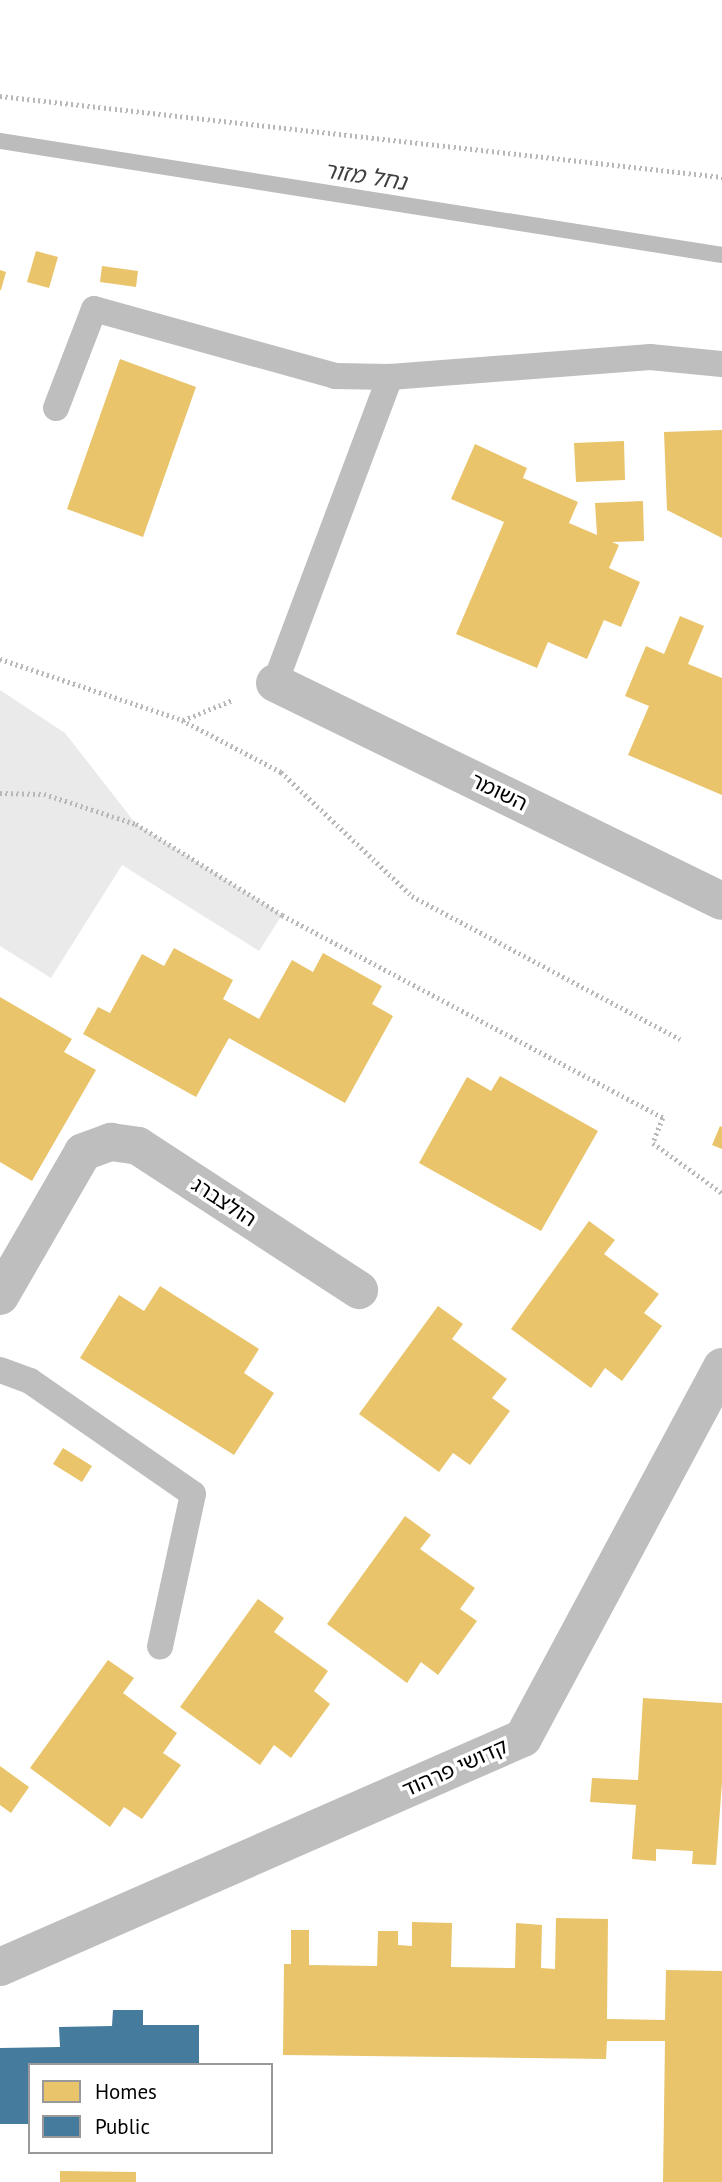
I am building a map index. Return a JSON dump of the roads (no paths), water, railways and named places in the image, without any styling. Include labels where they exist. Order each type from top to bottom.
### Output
[{"type":"street","name":"השומר","points":[[275,683],[722,901]]},
{"type":"street","name":"הולצברג","points":[[0,1296],[83,1152],[111,1142],[138,1146],[359,1290]]},
{"type":"street","name":"קדושי פרהוד","points":[[0,1967],[523,1738],[722,1367]]},
{"type":"lane","points":[[56,408],[94,309],[335,376],[390,377],[650,357],[722,364]]},
{"type":"lane","points":[[275,683],[390,377]]},
{"type":"lane","points":[[0,1370],[30,1381],[193,1494],[160,1646]]},
{"type":"waterway","name":"נחל מזור","points":[[0,141],[722,255]]}]
